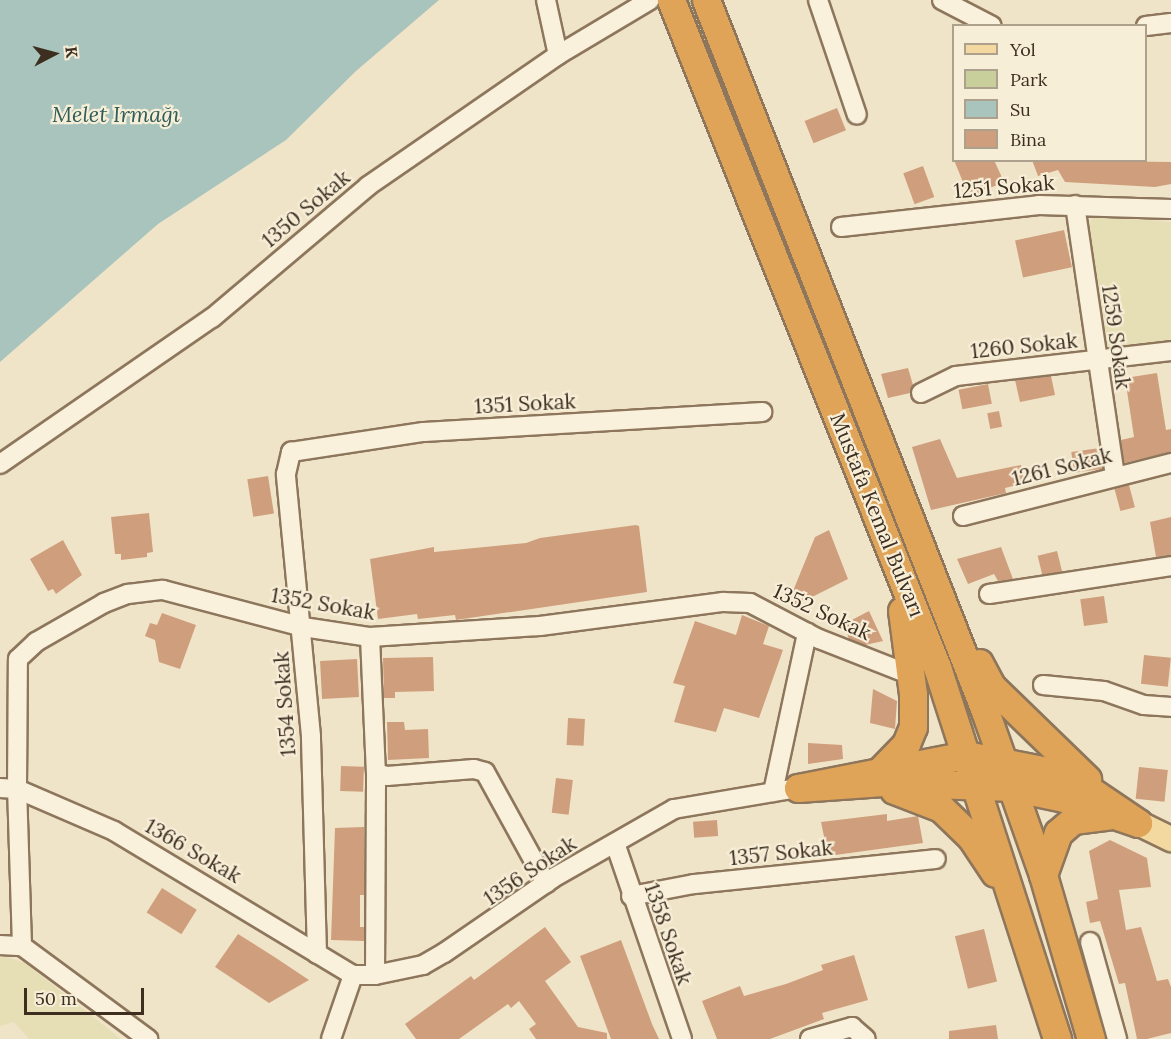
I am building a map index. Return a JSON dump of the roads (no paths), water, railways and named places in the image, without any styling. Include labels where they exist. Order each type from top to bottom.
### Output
[{"type":"highway","name":"Mustafa Kemal Bulvarı","points":[[671,0],[892,550],[976,784],[1057,1039]]},
{"type":"highway","name":"Mustafa Kemal Bulvarı","points":[[706,0],[935,580],[1043,875],[1091,1039]]},
{"type":"highway","points":[[881,770],[906,744],[913,727],[911,675],[892,550]]},
{"type":"highway","points":[[935,580],[991,686],[1138,823]]},
{"type":"highway","points":[[785,790],[966,755],[1007,775]]},
{"type":"highway","points":[[785,790],[851,784],[976,784],[1007,775],[1052,772],[1076,781],[1138,823]]},
{"type":"highway","points":[[851,784],[907,792],[941,808],[971,837],[1016,907]]},
{"type":"highway","points":[[1043,875],[1058,833],[1073,820],[1106,816],[1138,823]]},
{"type":"main road","points":[[1138,823],[1171,839]]},
{"type":"street","points":[[546,0],[558,55]]},
{"type":"street","name":"1350 Sokak","points":[[0,464],[212,318],[368,186],[558,55],[650,0]]},
{"type":"street","points":[[818,0],[857,115]]},
{"type":"street","points":[[942,0],[988,24]]},
{"type":"street","points":[[1147,26],[1171,23]]},
{"type":"street","name":"1251 Sokak","points":[[841,226],[1039,205],[1171,209]]},
{"type":"street","name":"1259 Sokak","points":[[1075,205],[1096,361],[1115,476]]},
{"type":"street","name":"1260 Sokak","points":[[921,393],[956,376],[1171,351]]},
{"type":"street","name":"1351 Sokak","points":[[291,452],[424,432],[762,412]]},
{"type":"street","name":"1354 Sokak","points":[[291,452],[286,474],[303,627],[311,736],[317,954]]},
{"type":"street","name":"1261 Sokak","points":[[963,516],[1171,463]]},
{"type":"street","points":[[989,594],[1171,566]]},
{"type":"street","name":"1352 Sokak","points":[[22,946],[8,789],[18,659],[36,642],[104,603],[128,594],[163,590],[303,627],[370,637],[540,626],[723,602],[750,603],[807,633],[911,675]]},
{"type":"street","points":[[785,790],[807,633]]},
{"type":"street","points":[[370,637],[376,773],[375,975]]},
{"type":"street","points":[[1043,685],[1104,691],[1144,705],[1171,707]]},
{"type":"street","points":[[376,773],[387,776],[474,769],[485,772],[546,883]]},
{"type":"street","name":"1366 Sokak","points":[[8,789],[114,831],[353,975]]},
{"type":"street","name":"1356 Sokak","points":[[353,975],[375,975],[423,965],[485,928],[546,883],[674,809],[785,790]]},
{"type":"street","name":"1358 Sokak","points":[[615,843],[631,896],[682,1039]]},
{"type":"street","name":"1357 Sokak","points":[[631,896],[694,885],[936,859]]},
{"type":"street","points":[[1090,942],[1117,1039]]},
{"type":"street","points":[[0,945],[22,946],[148,1039]]},
{"type":"street","points":[[331,1039],[353,975]]},
{"type":"street","points":[[810,1039],[852,1027],[866,1039]]},
{"type":"water","name":"Melet Irmağı","points":[[0,0],[439,0],[356,71],[286,140],[158,224],[0,362]]}]
